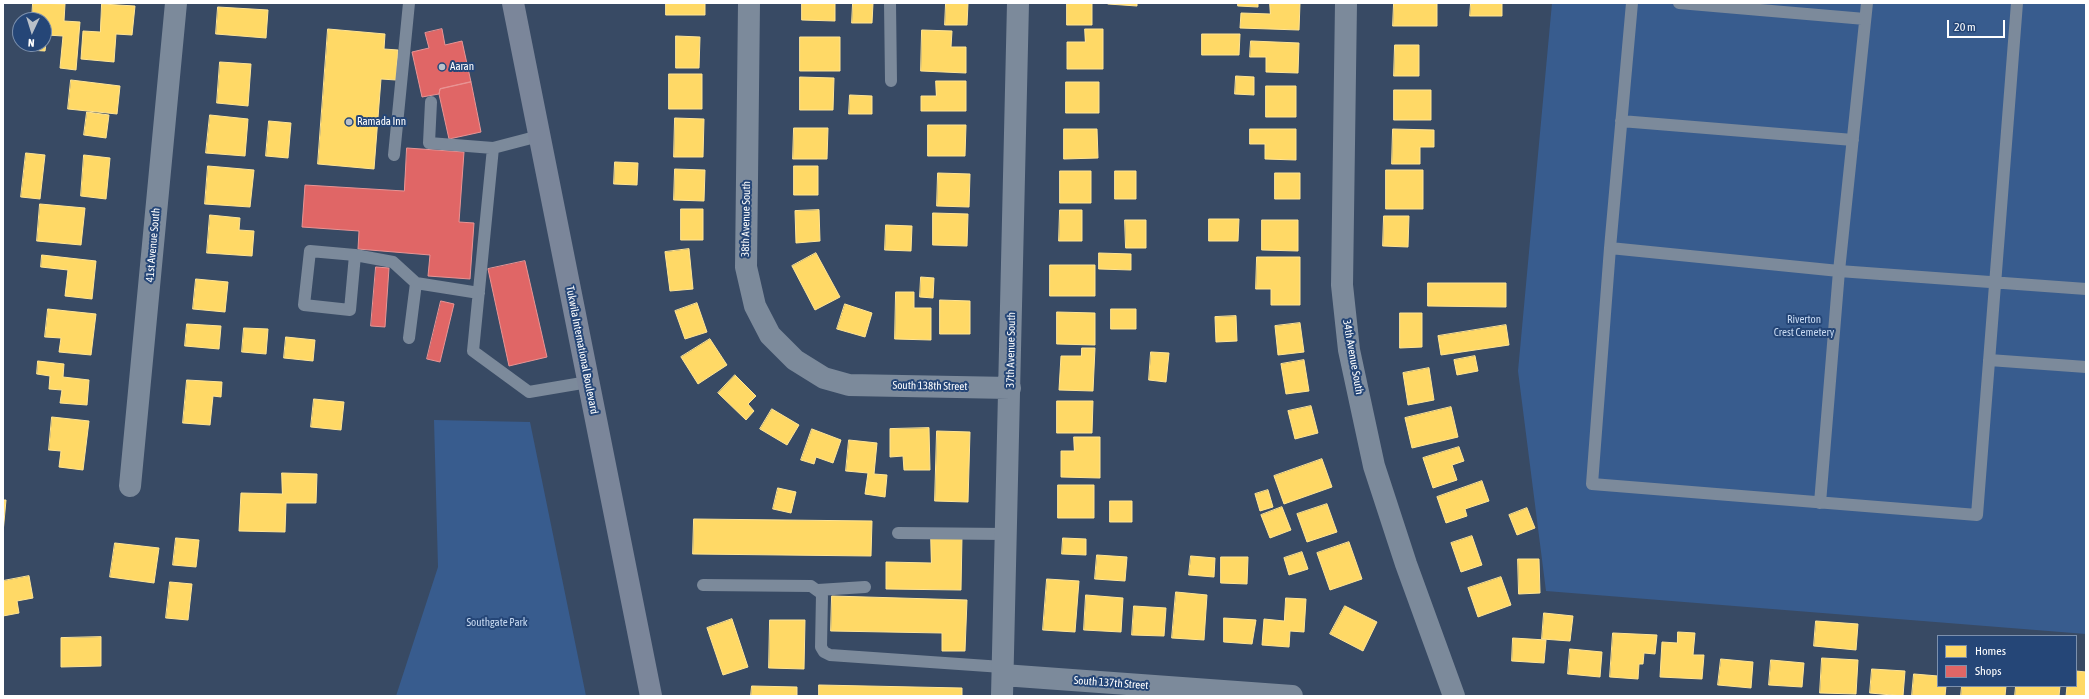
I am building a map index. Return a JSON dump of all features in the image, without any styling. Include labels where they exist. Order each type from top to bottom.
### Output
[{"type":"main road","name":"Tukwila International Boulevard","points":[[513,3],[651,696]]},
{"type":"street","name":"41st Avenue South","points":[[130,486],[176,3]]},
{"type":"street","name":"38th Avenue South","points":[[749,3],[746,267],[754,306],[770,335],[795,360],[824,378],[849,385]]},
{"type":"street","name":"37th Avenue South","points":[[1002,679],[1018,3]]},
{"type":"street","name":"34th Avenue South","points":[[1346,3],[1342,285],[1349,350],[1374,466],[1406,564],[1454,696]]},
{"type":"street","name":"South 138th Street","points":[[849,385],[1010,388]]},
{"type":"street","name":"South 137th Street","points":[[1002,679],[1173,692],[1279,696]]},
{"type":"lane","points":[[394,155],[408,3]]},
{"type":"lane","points":[[890,3],[891,81]]},
{"type":"lane","points":[[1632,3],[1610,248],[1592,484],[1977,515],[2017,3]]},
{"type":"lane","points":[[1679,3],[1865,19]]},
{"type":"lane","points":[[1820,503],[1839,271],[1867,3]]},
{"type":"lane","points":[[431,102],[429,142],[493,148],[539,136]]},
{"type":"lane","points":[[1621,121],[1853,140]]},
{"type":"lane","points":[[493,148],[473,351],[529,392],[588,382]]},
{"type":"lane","points":[[1610,248],[1839,271],[2086,289]]},
{"type":"lane","points":[[355,255],[350,310],[304,305],[310,251],[355,255],[393,262],[416,283],[479,293]]},
{"type":"lane","points":[[409,338],[416,283]]},
{"type":"lane","points":[[1989,360],[2086,367]]},
{"type":"lane","points":[[898,533],[1006,534]]},
{"type":"lane","points":[[703,585],[811,586],[822,594],[821,647],[824,652],[830,655],[1002,679]]},
{"type":"lane","points":[[818,590],[865,587]]},
{"type":"green space","name":"Riverton Crest Cemetery","points":[[1552,3],[2086,3],[2086,634],[1546,591],[1518,371]]},
{"type":"green space","name":"Southgate Park","points":[[434,420],[530,422],[586,696],[396,696],[438,567]]},
{"type":"building: Homes","points":[[33,3],[65,4],[64,21],[80,22],[76,70],[60,68],[63,36],[52,35],[52,12],[32,12]]},
{"type":"building: Homes","points":[[666,3],[705,3],[705,15],[666,15]]},
{"type":"building: Homes","points":[[802,3],[835,3],[835,21],[802,20]]},
{"type":"building: Homes","points":[[853,3],[873,3],[872,23],[852,23]]},
{"type":"building: Homes","points":[[946,3],[968,3],[967,25],[945,25]]},
{"type":"building: Homes","points":[[1067,3],[1092,3],[1092,25],[1067,25]]},
{"type":"building: Homes","points":[[1137,3],[1137,6],[1108,4]]},
{"type":"building: Homes","points":[[1238,3],[1258,3],[1258,7],[1238,6]]},
{"type":"building: Homes","points":[[1270,3],[1300,3],[1299,30],[1240,28],[1241,13],[1270,14]]},
{"type":"building: Homes","points":[[1394,3],[1437,3],[1437,26],[1393,26]]},
{"type":"building: Homes","points":[[1471,3],[1502,3],[1502,16],[1470,16]]},
{"type":"building: Homes","points":[[102,4],[135,6],[132,35],[116,34],[114,62],[81,59],[83,31],[100,32]]},
{"type":"building: Homes","points":[[218,7],[268,10],[266,38],[216,34]]},
{"type":"building: Homes","name":"Ramada Inn","points":[[328,29],[385,34],[384,49],[398,50],[396,80],[381,79],[374,169],[318,164]]},
{"type":"building: Homes","points":[[1085,29],[1103,29],[1103,69],[1067,69],[1067,42],[1085,42]]},
{"type":"building: Homes","points":[[922,30],[952,31],[951,47],[966,47],[966,73],[921,71]]},
{"type":"building: Homes","points":[[1202,34],[1240,34],[1239,55],[1202,55]]},
{"type":"building: Homes","points":[[676,36],[700,37],[699,68],[676,68]]},
{"type":"building: Homes","points":[[800,37],[840,37],[840,71],[800,71]]},
{"type":"building: Homes","points":[[1251,41],[1299,43],[1298,73],[1266,72],[1266,57],[1250,57]]},
{"type":"building: Homes","points":[[1395,45],[1419,45],[1419,76],[1394,76]]},
{"type":"building: Homes","points":[[220,62],[251,64],[248,106],[217,103]]},
{"type":"building: Homes","points":[[669,74],[702,74],[702,109],[669,109]]},
{"type":"building: Homes","points":[[1236,76],[1254,77],[1254,95],[1235,94]]},
{"type":"building: Homes","points":[[800,77],[834,78],[833,110],[800,110]]},
{"type":"building: Homes","points":[[71,80],[120,86],[117,114],[68,109]]},
{"type":"building: Homes","points":[[936,81],[966,81],[966,111],[921,111],[921,96],[936,96]]},
{"type":"building: Homes","points":[[1066,82],[1099,82],[1099,113],[1066,113]]},
{"type":"building: Homes","points":[[1266,86],[1296,86],[1296,117],[1266,117]]},
{"type":"building: Homes","points":[[1394,90],[1431,90],[1431,120],[1394,120]]},
{"type":"building: Homes","points":[[850,95],[872,96],[872,114],[849,114]]},
{"type":"building: Homes","points":[[87,112],[109,115],[106,138],[84,135]]},
{"type":"building: Homes","points":[[210,115],[248,119],[245,156],[206,153]]},
{"type":"building: Homes","points":[[675,118],[704,119],[703,157],[674,157]]},
{"type":"building: Homes","points":[[269,121],[291,123],[288,158],[266,156]]},
{"type":"building: Homes","points":[[928,125],[966,125],[965,156],[928,156]]},
{"type":"building: Homes","points":[[794,128],[828,128],[827,159],[793,159]]},
{"type":"building: Homes","points":[[1064,129],[1097,129],[1098,158],[1064,159]]},
{"type":"building: Homes","points":[[1250,129],[1296,129],[1296,160],[1265,159],[1265,144],[1250,144]]},
{"type":"building: Homes","points":[[1393,129],[1434,130],[1434,147],[1420,147],[1420,164],[1392,164]]},
{"type":"building: Homes","points":[[26,153],[45,155],[40,199],[21,197]]},
{"type":"building: Homes","points":[[84,155],[110,158],[106,199],[81,196]]},
{"type":"building: Homes","points":[[615,162],[638,163],[637,185],[614,184]]},
{"type":"building: Homes","points":[[208,166],[254,170],[250,207],[205,204]]},
{"type":"building: Homes","points":[[794,166],[818,166],[818,195],[794,195]]},
{"type":"building: Homes","points":[[675,169],[705,170],[704,201],[674,200]]},
{"type":"building: Homes","points":[[1386,170],[1423,170],[1423,209],[1386,209]]},
{"type":"building: Homes","points":[[1060,171],[1091,171],[1091,203],[1060,203]]},
{"type":"building: Homes","points":[[1115,171],[1136,171],[1136,199],[1115,199]]},
{"type":"building: Homes","points":[[938,173],[970,174],[969,207],[937,206]]},
{"type":"building: Homes","points":[[1275,173],[1300,173],[1300,199],[1275,199]]},
{"type":"building: Homes","points":[[40,204],[85,208],[81,245],[37,241]]},
{"type":"building: Homes","points":[[681,209],[703,209],[703,240],[681,240]]},
{"type":"building: Homes","points":[[819,210],[820,241],[796,243],[795,211]]},
{"type":"building: Homes","points":[[1060,210],[1082,210],[1082,241],[1059,241]]},
{"type":"building: Homes","points":[[933,213],[968,214],[967,246],[933,245]]},
{"type":"building: Homes","points":[[210,215],[240,218],[239,230],[254,231],[252,256],[207,253]]},
{"type":"building: Homes","points":[[1384,216],[1409,216],[1408,247],[1383,246]]},
{"type":"building: Homes","points":[[1209,219],[1239,219],[1238,241],[1209,241]]},
{"type":"building: Homes","points":[[1125,220],[1146,220],[1146,248],[1126,248]]},
{"type":"building: Homes","points":[[1262,220],[1298,220],[1298,251],[1262,250]]},
{"type":"building: Homes","points":[[886,225],[912,226],[911,251],[885,250]]},
{"type":"building: Homes","points":[[689,249],[693,289],[670,291],[665,252]]},
{"type":"building: Homes","points":[[816,253],[840,297],[815,310],[792,266]]},
{"type":"building: Homes","points":[[1099,253],[1131,254],[1131,270],[1099,269]]},
{"type":"building: Homes","points":[[42,255],[96,261],[92,299],[65,296],[68,270],[41,267]]},
{"type":"building: Homes","points":[[1257,257],[1300,257],[1300,305],[1271,305],[1271,289],[1256,289]]},
{"type":"building: Homes","points":[[1050,265],[1095,265],[1095,296],[1050,296]]},
{"type":"building: Homes","points":[[921,277],[934,278],[933,298],[920,297]]},
{"type":"building: Homes","points":[[196,279],[228,282],[225,312],[193,309]]},
{"type":"building: Homes","points":[[1428,283],[1506,283],[1506,307],[1428,306]]},
{"type":"building: Homes","points":[[896,292],[914,292],[914,308],[931,308],[931,340],[895,339]]},
{"type":"building: Homes","points":[[940,300],[970,301],[970,334],[940,334]]},
{"type":"building: Homes","points":[[697,303],[707,332],[685,339],[675,311]]},
{"type":"building: Homes","points":[[845,304],[872,313],[865,337],[837,329]]},
{"type":"building: Homes","points":[[48,309],[96,314],[91,355],[59,352],[61,338],[45,337]]},
{"type":"building: Homes","points":[[1111,309],[1136,309],[1136,329],[1111,329]]},
{"type":"building: Homes","points":[[1057,312],[1095,313],[1095,345],[1057,344]]},
{"type":"building: Homes","points":[[1400,313],[1422,313],[1422,347],[1400,348]]},
{"type":"building: Homes","points":[[1236,316],[1237,341],[1216,342],[1215,317]]},
{"type":"building: Homes","points":[[1300,323],[1304,352],[1278,355],[1275,326]]},
{"type":"building: Homes","points":[[187,324],[221,326],[219,349],[185,346]]},
{"type":"building: Homes","points":[[1506,325],[1509,345],[1441,355],[1438,336]]},
{"type":"building: Homes","points":[[244,328],[268,329],[266,354],[242,352]]},
{"type":"building: Homes","points":[[286,337],[315,340],[313,361],[284,358]]},
{"type":"building: Homes","points":[[710,339],[727,365],[698,384],[681,357]]},
{"type":"building: Homes","points":[[1082,348],[1095,348],[1093,391],[1059,390],[1061,356],[1081,356]]},
{"type":"building: Homes","points":[[1151,352],[1169,353],[1166,382],[1149,380]]},
{"type":"building: Homes","points":[[1475,356],[1478,371],[1457,375],[1454,360]]},
{"type":"building: Homes","points":[[1304,360],[1309,391],[1286,394],[1281,364]]},
{"type":"building: Homes","points":[[38,361],[64,364],[63,377],[89,380],[87,405],[60,403],[62,390],[49,389],[50,376],[37,374]]},
{"type":"building: Homes","points":[[1429,368],[1434,400],[1408,405],[1403,373]]},
{"type":"building: Homes","points":[[735,375],[756,396],[748,404],[754,411],[746,420],[718,393]]},
{"type":"building: Homes","points":[[187,380],[222,382],[221,397],[213,396],[210,425],[183,423]]},
{"type":"building: Homes","points":[[314,399],[344,402],[341,430],[311,427]]},
{"type":"building: Homes","points":[[1057,401],[1093,401],[1092,433],[1057,433]]},
{"type":"building: Homes","points":[[1311,406],[1318,433],[1295,439],[1288,411]]},
{"type":"building: Homes","points":[[1451,407],[1458,437],[1412,448],[1405,418]]},
{"type":"building: Homes","points":[[772,409],[799,425],[787,445],[760,429]]},
{"type":"building: Homes","points":[[52,417],[89,421],[83,470],[59,467],[61,451],[49,450]]},
{"type":"building: Homes","points":[[929,428],[930,470],[904,470],[903,456],[890,457],[890,429]]},
{"type":"building: Homes","points":[[812,429],[841,440],[833,463],[816,457],[814,464],[801,460]]},
{"type":"building: Homes","points":[[937,431],[970,432],[968,502],[935,501]]},
{"type":"building: Homes","points":[[1074,437],[1100,437],[1100,478],[1061,477],[1061,451],[1074,451]]},
{"type":"building: Homes","points":[[849,440],[877,443],[874,474],[887,475],[885,497],[865,494],[868,473],[846,471]]},
{"type":"building: Homes","points":[[1459,447],[1464,461],[1452,465],[1457,480],[1433,488],[1423,458]]},
{"type":"building: Homes","points":[[1322,459],[1332,487],[1284,504],[1274,476]]},
{"type":"building: Homes","points":[[282,473],[317,474],[316,503],[286,503],[285,532],[239,531],[241,493],[282,494]]},
{"type":"building: Homes","points":[[1482,481],[1489,501],[1465,509],[1467,516],[1446,523],[1437,497]]},
{"type":"building: Homes","points":[[1058,485],[1094,485],[1094,518],[1058,518]]},
{"type":"building: Homes","points":[[778,488],[796,492],[791,513],[773,509]]},
{"type":"building: Homes","points":[[1268,490],[1273,507],[1260,511],[1255,494]]},
{"type":"building: Homes","points":[[3,500],[6,500],[3,533]]},
{"type":"building: Homes","points":[[1110,501],[1132,501],[1132,522],[1110,522]]},
{"type":"building: Homes","points":[[1327,504],[1337,532],[1307,542],[1297,514]]},
{"type":"building: Homes","points":[[1282,507],[1291,530],[1270,538],[1261,515]]},
{"type":"building: Homes","points":[[1527,508],[1535,528],[1517,535],[1509,515]]},
{"type":"building: Homes","points":[[694,519],[872,521],[871,556],[693,554]]},
{"type":"building: Homes","points":[[931,536],[962,536],[961,590],[886,589],[886,562],[931,563]]},
{"type":"building: Homes","points":[[1472,536],[1482,565],[1461,572],[1451,543]]},
{"type":"building: Homes","points":[[176,538],[199,540],[196,567],[173,565]]},
{"type":"building: Homes","points":[[1063,538],[1086,539],[1086,555],[1062,554]]},
{"type":"building: Homes","points":[[1349,542],[1362,579],[1330,590],[1317,553]]},
{"type":"building: Homes","points":[[115,543],[159,548],[154,583],[110,577]]},
{"type":"building: Homes","points":[[1302,552],[1308,569],[1289,575],[1284,558]]},
{"type":"building: Homes","points":[[1097,555],[1127,557],[1125,581],[1095,579]]},
{"type":"building: Homes","points":[[1191,556],[1215,558],[1214,577],[1189,575]]},
{"type":"building: Homes","points":[[1221,557],[1248,557],[1247,584],[1221,583]]},
{"type":"building: Homes","points":[[1518,559],[1539,559],[1540,593],[1519,594]]},
{"type":"building: Homes","points":[[29,576],[33,598],[17,601],[19,613],[3,616],[3,581]]},
{"type":"building: Homes","points":[[1501,577],[1511,605],[1478,617],[1468,588]]},
{"type":"building: Homes","points":[[1047,579],[1079,581],[1075,632],[1043,630]]},
{"type":"building: Homes","points":[[170,582],[192,584],[188,620],[166,618]]},
{"type":"building: Homes","points":[[1176,592],[1207,595],[1204,640],[1172,638]]},
{"type":"building: Homes","points":[[1086,595],[1123,598],[1121,632],[1084,630]]},
{"type":"building: Homes","points":[[832,596],[967,600],[965,651],[942,651],[942,633],[831,631]]},
{"type":"building: Homes","points":[[1286,598],[1306,599],[1304,632],[1290,631],[1289,647],[1262,645],[1264,619],[1284,621]]},
{"type":"building: Homes","points":[[1134,606],[1166,608],[1164,636],[1132,635]]},
{"type":"building: Homes","points":[[1345,606],[1377,622],[1363,651],[1330,634]]},
{"type":"building: Homes","points":[[1544,613],[1573,616],[1570,641],[1542,639]]},
{"type":"building: Homes","points":[[1224,618],[1256,620],[1252,644],[1224,642]]},
{"type":"building: Homes","points":[[732,619],[748,667],[723,675],[707,628]]},
{"type":"building: Homes","points":[[770,620],[805,620],[804,669],[769,668]]},
{"type":"building: Homes","points":[[1816,621],[1858,624],[1856,650],[1814,646]]},
{"type":"building: Homes","points":[[1678,632],[1695,633],[1693,655],[1704,655],[1702,679],[1660,677],[1662,642],[1677,643]]},
{"type":"building: Homes","points":[[1613,633],[1657,635],[1655,654],[1644,653],[1643,664],[1639,664],[1638,679],[1610,677]]},
{"type":"building: Homes","points":[[101,637],[101,666],[61,667],[61,638]]},
{"type":"building: Homes","points":[[1513,638],[1546,640],[1544,663],[1512,661]]},
{"type":"building: Homes","points":[[1570,649],[1602,652],[1600,677],[1568,674]]},
{"type":"building: Homes","points":[[1822,658],[1858,660],[1856,694],[1820,693]]},
{"type":"building: Homes","points":[[1721,659],[1753,662],[1751,688],[1718,685]]},
{"type":"building: Homes","points":[[1771,660],[1804,663],[1802,687],[1769,685]]},
{"type":"building: Homes","points":[[1872,669],[1905,671],[1903,696],[1870,693]]},
{"type":"building: Homes","points":[[2077,671],[2086,672],[2086,696],[2066,696],[2067,687],[2077,687]]},
{"type":"building: Homes","points":[[1914,674],[1937,676],[1937,687],[1946,687],[1945,696],[1912,696]]},
{"type":"building: Homes","points":[[819,685],[962,688],[962,696],[819,696]]},
{"type":"building: Homes","points":[[752,686],[797,687],[797,696],[751,696]]},
{"type":"building: Homes","points":[[1962,687],[2006,687],[2005,696],[1961,696]]},
{"type":"building: Homes","points":[[2016,687],[2060,687],[2059,696],[2015,696]]},
{"type":"building: Shops","name":"Aaran","points":[[442,29],[445,45],[462,41],[471,82],[440,89],[439,94],[422,97],[412,52],[429,48],[425,33]]},
{"type":"building: Shops","points":[[471,82],[481,132],[449,139],[439,94],[440,89]]},
{"type":"building: Shops","points":[[407,148],[464,152],[459,222],[474,223],[470,279],[428,276],[430,255],[358,249],[359,231],[302,227],[305,185],[404,191]]},
{"type":"building: Shops","points":[[525,261],[547,357],[509,366],[488,269]]},
{"type":"building: Shops","points":[[376,267],[389,268],[385,327],[371,326]]},
{"type":"building: Shops","points":[[441,301],[454,304],[440,362],[427,359]]},
{"type":"place","name":"Aaran","points":[[442,67]]},
{"type":"place","name":"Ramada Inn","points":[[349,122]]}]
